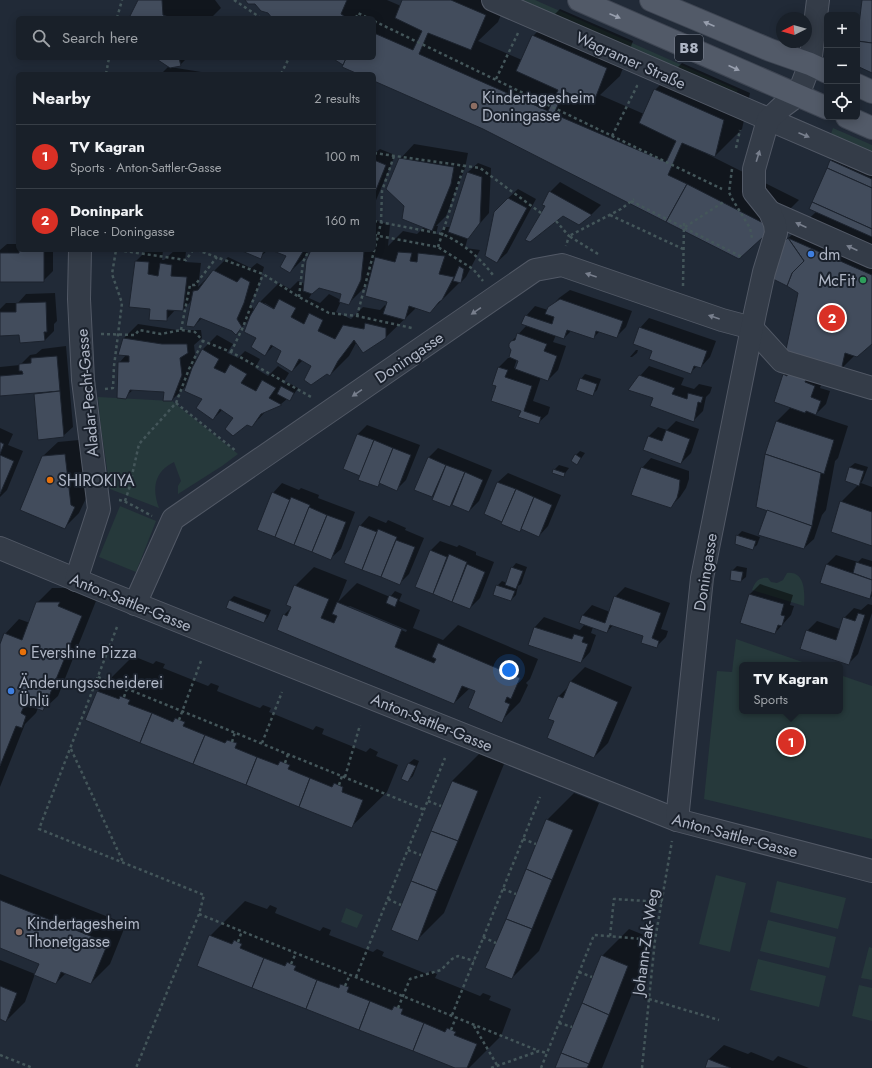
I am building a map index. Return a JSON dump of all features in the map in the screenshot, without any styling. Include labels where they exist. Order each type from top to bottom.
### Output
[{"type":"main road","name":"Wagramer Straße","points":[[579,0],[824,107]]},
{"type":"main road","name":"B8","points":[[651,0],[770,50],[819,68]]},
{"type":"main road","points":[[860,87],[872,92]]},
{"type":"main road","points":[[854,120],[872,128]]},
{"type":"street","name":"Wagramer Straße","points":[[493,0],[872,164]]},
{"type":"street","points":[[768,120],[798,95],[819,68],[818,0]]},
{"type":"street","name":"Doningasse","points":[[677,820],[702,578],[764,272],[776,233],[775,224],[770,212],[754,192],[754,169],[768,120]]},
{"type":"street","points":[[770,212],[872,257]]},
{"type":"street","name":"Aladar-Pecht-Gasse","points":[[76,580],[99,509],[83,380],[79,299],[80,252]]},
{"type":"street","name":"Doningasse","points":[[135,604],[173,519],[535,270],[562,265],[722,320],[752,328]]},
{"type":"street","points":[[752,328],[782,361],[872,388]]},
{"type":"street","name":"Anton-Sattler-Gasse","points":[[0,548],[135,604],[677,820],[872,872]]},
{"type":"path","points":[[118,16],[122,0]]},
{"type":"path","points":[[234,0],[258,16]]},
{"type":"path","points":[[376,22],[722,189]]},
{"type":"path","points":[[496,80],[518,32],[511,30]]},
{"type":"path","points":[[106,72],[109,60]]},
{"type":"path","points":[[282,72],[288,60]]},
{"type":"path","points":[[612,136],[637,86],[630,82]]},
{"type":"path","points":[[735,154],[739,135]]},
{"type":"path","points":[[376,153],[480,168],[541,213]]},
{"type":"path","points":[[376,244],[380,222],[382,191],[394,156]]},
{"type":"path","points":[[438,247],[464,166]]},
{"type":"path","points":[[732,168],[729,192],[750,228],[753,242]]},
{"type":"path","points":[[565,247],[569,236],[621,209],[633,200],[742,257]]},
{"type":"path","points":[[684,228],[725,201]]},
{"type":"path","points":[[610,215],[683,249]]},
{"type":"path","points":[[376,221],[442,234],[449,237],[482,261],[499,282],[500,294]]},
{"type":"path","points":[[556,221],[569,236],[604,258]]},
{"type":"path","points":[[683,306],[684,222]]},
{"type":"path","points":[[378,236],[438,247],[474,269],[500,294]]},
{"type":"path","points":[[100,389],[113,388],[117,334],[122,303],[112,274],[116,252]]},
{"type":"path","points":[[130,252],[186,260],[192,252]]},
{"type":"path","points":[[209,252],[217,257],[263,274],[299,297],[329,313],[357,316],[442,334]]},
{"type":"path","points":[[299,297],[303,262],[308,252]]},
{"type":"path","points":[[357,316],[374,252]]},
{"type":"path","points":[[181,330],[190,285],[195,286],[217,257]]},
{"type":"path","points":[[231,352],[243,327],[263,274]]},
{"type":"path","points":[[81,333],[134,335],[139,330],[160,334],[181,330],[195,332],[203,341],[231,352],[321,402],[332,410]]},
{"type":"path","points":[[125,501],[129,490],[139,444],[176,403],[189,369],[203,341]]},
{"type":"path","points":[[176,403],[242,456]]},
{"type":"path","points":[[117,500],[125,501],[135,508],[155,517]]},
{"type":"path","points":[[118,627],[39,829],[204,895],[199,914],[136,1068]]},
{"type":"path","points":[[179,720],[201,661]]},
{"type":"path","points":[[98,676],[425,810]]},
{"type":"path","points":[[124,697],[127,688]]},
{"type":"path","points":[[262,743],[282,692]]},
{"type":"path","points":[[339,785],[360,725]]},
{"type":"path","points":[[232,742],[235,732]]},
{"type":"path","points":[[71,749],[124,863]]},
{"type":"path","points":[[285,763],[288,754]]},
{"type":"path","points":[[356,977],[445,758]]},
{"type":"path","points":[[452,1015],[540,797]]},
{"type":"path","points":[[428,801],[441,806]]},
{"type":"path","name":"Johann-Zak-Weg","points":[[642,1068],[655,940],[670,846],[677,820]]},
{"type":"path","points":[[523,839],[536,844]]},
{"type":"path","points":[[408,850],[421,855]]},
{"type":"path","points":[[503,889],[516,894]]},
{"type":"path","points":[[610,936],[614,899],[662,902]]},
{"type":"path","points":[[388,900],[401,905]]},
{"type":"path","points":[[199,914],[547,1053]]},
{"type":"path","points":[[238,942],[242,931]]},
{"type":"path","points":[[541,1068],[594,935],[655,940]]},
{"type":"path","points":[[483,938],[496,943]]},
{"type":"path","points":[[291,964],[296,953]]},
{"type":"path","points":[[398,1008],[410,979],[441,970],[452,959],[458,956],[474,961]]},
{"type":"path","points":[[579,972],[592,977]]},
{"type":"path","points":[[345,986],[350,975]]},
{"type":"path","points":[[649,999],[719,1020]]},
{"type":"path","points":[[451,1030],[456,1017]]},
{"type":"path","points":[[559,1022],[572,1027]]},
{"type":"path","points":[[474,1024],[497,1065]]},
{"type":"path","points":[[491,1068],[539,1051]]},
{"type":"path","points":[[0,1055],[32,1068]]},
{"type":"shaded area","points":[[518,0],[535,0],[738,90],[735,95]]},
{"type":"shaded area","points":[[833,128],[872,145],[872,152],[831,134]]},
{"type":"shaded area","points":[[98,397],[172,401],[238,454],[178,494],[178,486],[181,481],[174,462],[167,466],[156,481],[155,487],[159,508],[110,489]]},
{"type":"shaded area","points":[[120,506],[156,521],[136,572],[99,557]]},
{"type":"shaded area","points":[[787,573],[793,573],[801,579],[804,589],[804,606],[752,590],[759,579],[768,578],[771,582],[777,583],[783,580]]},
{"type":"shaded area","points":[[736,639],[802,662],[739,662],[739,714],[843,714],[843,676],[872,686],[872,839],[704,799],[717,671],[732,672]]},
{"type":"shaded area","points":[[716,875],[746,883],[730,952],[699,944]]},
{"type":"shaded area","points":[[777,881],[846,898],[838,929],[770,912]]},
{"type":"shaded area","points":[[346,908],[363,915],[357,928],[341,922]]},
{"type":"shaded area","points":[[768,920],[836,937],[829,968],[760,951]]},
{"type":"shaded area","points":[[869,947],[872,948],[872,980],[861,978]]},
{"type":"shaded area","points":[[758,959],[826,976],[819,1007],[750,990]]},
{"type":"shaded area","points":[[859,985],[872,988],[872,1021],[852,1016]]},
{"type":"building","points":[[138,0],[162,0],[163,15],[166,16],[130,16]]},
{"type":"building","points":[[245,0],[347,0],[341,14],[344,16],[270,16],[268,13],[261,11],[255,4],[248,4]]},
{"type":"building","points":[[402,0],[451,0],[486,15],[471,50],[428,33],[419,54],[548,111],[558,90],[516,71],[532,35],[607,68],[593,104],[564,91],[554,114],[666,162],[676,141],[639,123],[654,89],[724,120],[715,157],[682,143],[668,175],[687,184],[666,222],[483,129],[376,82],[376,72],[353,72],[342,67],[345,60],[376,60],[376,34],[413,50],[422,31],[395,18]]},
{"type":"building","points":[[862,0],[872,0],[872,43],[860,41],[860,16]]},
{"type":"building","points":[[860,41],[872,43],[872,73],[860,67]]},
{"type":"building","points":[[158,60],[180,60],[181,66],[170,68]]},
{"type":"building","points":[[335,60],[345,60],[343,65]]},
{"type":"building","points":[[399,158],[454,167],[451,184],[432,231],[402,219],[404,206],[386,189]]},
{"type":"building","points":[[830,160],[872,179],[872,188],[827,168]]},
{"type":"building","points":[[376,161],[386,165],[376,190]]},
{"type":"building","points":[[827,168],[872,188],[872,229],[812,202]]},
{"type":"building","points":[[467,172],[482,177],[480,223],[468,239],[448,232]]},
{"type":"building","points":[[687,184],[773,228],[739,259],[666,222]]},
{"type":"building","points":[[549,191],[592,215],[579,225],[563,216],[530,242],[525,240],[545,206],[542,205]]},
{"type":"building","points":[[508,198],[527,208],[497,263],[485,256],[494,212]]},
{"type":"building","points":[[812,202],[872,229],[872,237],[809,209]]},
{"type":"building","points":[[788,238],[872,275],[872,344],[857,357],[845,353],[841,371],[785,354],[798,293],[787,286],[792,273],[804,261]]},
{"type":"building","points":[[788,238],[804,261],[792,273],[787,286],[755,270]]},
{"type":"building","points":[[44,252],[44,282],[0,282],[0,253]]},
{"type":"building","points":[[244,252],[263,252],[261,259]]},
{"type":"building","points":[[276,252],[303,252],[290,273],[280,267],[286,256]]},
{"type":"building","points":[[310,252],[364,252],[361,280],[349,305],[339,302],[341,294],[319,288],[312,294],[303,291],[306,261]]},
{"type":"building","points":[[398,252],[412,253],[410,261],[417,262],[418,253],[445,256],[439,274],[454,277],[442,300],[430,313],[409,306],[405,320],[383,314],[387,302],[365,296],[375,257],[395,262]]},
{"type":"building","points":[[135,261],[149,262],[148,274],[158,276],[160,263],[172,265],[171,276],[187,277],[183,311],[167,310],[167,321],[149,320],[150,309],[129,307]]},
{"type":"building","points":[[459,266],[464,269],[461,283],[453,281]]},
{"type":"building","points":[[213,270],[237,282],[241,277],[250,282],[244,303],[237,319],[242,327],[236,335],[232,331],[200,318],[194,327],[186,326],[193,291],[198,290]]},
{"type":"building","points":[[279,299],[296,308],[291,317],[304,324],[309,313],[323,320],[318,331],[335,339],[343,325],[364,329],[365,323],[386,328],[386,338],[363,353],[354,340],[338,361],[330,376],[327,374],[311,385],[304,380],[311,366],[299,359],[292,372],[276,362],[281,351],[271,345],[265,356],[251,347],[256,338],[244,332],[250,316],[259,301],[274,309]]},
{"type":"building","points":[[560,299],[623,321],[617,338],[596,331],[594,339],[567,330],[564,339],[521,324],[525,315],[552,324],[554,317],[545,314],[548,307]]},
{"type":"building","points":[[46,302],[47,332],[44,332],[45,341],[20,343],[19,335],[0,336],[0,312],[16,312],[16,303]]},
{"type":"building","points":[[639,327],[707,351],[701,368],[694,366],[691,374],[649,359],[652,351],[633,344]]},
{"type":"building","points":[[517,333],[547,344],[544,351],[557,356],[548,381],[515,369],[518,361],[509,357],[511,350],[509,344],[511,341],[515,340]]},
{"type":"building","points":[[123,338],[162,344],[187,344],[188,353],[180,358],[182,375],[172,401],[163,401],[164,392],[130,390],[126,399],[117,398],[118,362],[129,362],[129,356],[118,355]]},
{"type":"building","points":[[202,349],[219,359],[214,368],[225,373],[230,364],[247,374],[241,383],[256,391],[262,380],[276,388],[269,398],[282,405],[261,414],[252,427],[247,425],[233,436],[225,429],[233,418],[220,409],[213,420],[196,408],[202,399],[184,391],[192,368]]},
{"type":"building","points":[[57,356],[60,391],[0,396],[0,376],[23,374],[22,371],[19,371],[19,364],[31,363],[31,358]]},
{"type":"building","points":[[498,367],[508,370],[505,377],[532,386],[524,411],[541,417],[539,424],[518,417],[521,411],[491,401],[496,386],[492,385]]},
{"type":"building","points":[[789,370],[807,376],[805,382],[815,386],[811,397],[821,401],[816,415],[806,411],[805,413],[774,402],[783,374],[787,376]]},
{"type":"building","points":[[639,375],[675,388],[672,394],[687,399],[688,393],[703,397],[701,403],[698,402],[694,422],[650,406],[653,398],[628,390]]},
{"type":"building","points":[[580,378],[597,384],[593,396],[576,390]]},
{"type":"building","points":[[281,386],[294,393],[290,401],[277,394]]},
{"type":"building","points":[[60,391],[64,437],[38,440],[34,394]]},
{"type":"building","points":[[776,421],[834,440],[824,474],[765,454]]},
{"type":"building","points":[[666,430],[690,439],[681,464],[643,450],[648,436],[662,441]]},
{"type":"building","points":[[357,434],[374,440],[360,476],[343,469]]},
{"type":"building","points":[[374,440],[393,448],[378,487],[358,480]]},
{"type":"building","points":[[0,442],[4,444],[0,454]]},
{"type":"building","points":[[393,448],[411,455],[397,491],[379,483]]},
{"type":"building","name":"SHIROKIYA","points":[[65,454],[71,505],[75,507],[65,529],[20,510],[42,456]]},
{"type":"building","points":[[575,454],[581,458],[577,465],[571,461]]},
{"type":"building","points":[[765,454],[821,473],[812,526],[756,507]]},
{"type":"building","points":[[0,455],[14,461],[0,494]]},
{"type":"building","points":[[428,457],[446,465],[432,497],[414,490]]},
{"type":"building","points":[[446,465],[465,472],[450,507],[432,500]]},
{"type":"building","points":[[641,467],[680,480],[677,498],[671,508],[631,495]]},
{"type":"building","points":[[849,467],[864,471],[859,486],[845,481]]},
{"type":"building","points":[[553,469],[565,473],[564,477],[552,473]]},
{"type":"building","points":[[465,472],[483,480],[469,512],[452,505]]},
{"type":"building","points":[[497,482],[516,489],[502,522],[484,514]]},
{"type":"building","points":[[516,489],[534,497],[520,532],[501,524]]},
{"type":"building","points":[[272,492],[290,500],[275,537],[257,530]]},
{"type":"building","points":[[291,497],[310,505],[294,545],[275,537]]},
{"type":"building","points":[[534,497],[552,505],[539,537],[521,529]]},
{"type":"building","points":[[840,501],[872,512],[872,546],[831,532]]},
{"type":"building","points":[[309,507],[327,515],[312,552],[294,545]]},
{"type":"building","points":[[767,510],[812,526],[804,549],[758,535]]},
{"type":"building","points":[[327,515],[346,522],[331,560],[312,552]]},
{"type":"building","points":[[359,525],[377,532],[362,570],[344,563]]},
{"type":"building","points":[[378,529],[397,537],[381,577],[362,570]]},
{"type":"building","points":[[736,535],[756,541],[753,550],[735,544]]},
{"type":"building","points":[[396,540],[415,547],[400,585],[381,577]]},
{"type":"building","points":[[430,550],[447,557],[433,594],[415,587]]},
{"type":"building","points":[[449,554],[467,562],[452,602],[433,594]]},
{"type":"building","points":[[856,562],[872,567],[872,580],[853,573]]},
{"type":"building","points":[[467,564],[485,572],[470,609],[452,602]]},
{"type":"building","points":[[826,564],[872,580],[870,599],[820,583]]},
{"type":"building","points":[[511,567],[523,571],[516,589],[505,585]]},
{"type":"building","points":[[731,570],[743,572],[741,582],[730,580]]},
{"type":"building","points":[[294,585],[329,599],[321,618],[334,623],[337,616],[332,614],[337,602],[402,629],[395,647],[434,663],[436,659],[432,657],[438,643],[520,678],[511,699],[507,697],[505,702],[510,704],[502,723],[468,708],[475,691],[462,686],[454,704],[277,630],[283,614],[287,616],[291,607],[286,605]]},
{"type":"building","points":[[496,585],[515,591],[511,601],[493,595]]},
{"type":"building","points":[[749,594],[784,604],[781,615],[785,616],[782,626],[778,625],[775,634],[740,623]]},
{"type":"building","points":[[389,595],[398,599],[395,607],[386,603]]},
{"type":"building","points":[[614,596],[661,613],[652,638],[659,641],[657,648],[641,643],[643,636],[610,625],[607,633],[579,623],[582,615],[605,623]]},
{"type":"building","points":[[229,600],[267,615],[264,623],[226,608]]},
{"type":"building","points":[[36,602],[60,602],[58,606],[82,616],[43,711],[25,704],[21,713],[26,716],[22,728],[16,726],[0,766],[0,644],[4,633],[22,640]]},
{"type":"building","points":[[858,613],[865,615],[849,665],[800,649],[806,630],[836,640],[843,617],[855,621]]},
{"type":"building","points":[[534,627],[572,639],[574,634],[584,637],[582,642],[588,644],[581,663],[528,645]]},
{"type":"building","points":[[570,681],[618,702],[594,758],[547,738],[554,721],[548,719],[558,696],[563,698]]},
{"type":"building","points":[[97,691],[119,699],[120,696],[130,700],[128,704],[152,713],[140,743],[85,720]]},
{"type":"building","points":[[152,713],[173,722],[175,718],[185,722],[183,726],[205,735],[193,764],[140,743]]},
{"type":"building","points":[[205,735],[225,743],[227,740],[237,743],[235,748],[257,757],[246,785],[193,764]]},
{"type":"building","points":[[257,757],[278,765],[280,761],[290,765],[288,769],[310,778],[299,807],[246,785]]},
{"type":"building","points":[[408,763],[416,766],[408,782],[401,779]]},
{"type":"building","points":[[310,778],[332,787],[334,783],[343,787],[342,792],[363,800],[352,828],[299,807]]},
{"type":"building","points":[[452,781],[478,791],[458,841],[431,831]]},
{"type":"building","points":[[546,819],[573,830],[552,880],[526,869]]},
{"type":"building","points":[[431,831],[458,841],[437,891],[411,881]]},
{"type":"building","points":[[526,869],[552,880],[532,929],[506,919]]},
{"type":"building","points":[[411,881],[437,891],[418,941],[391,930]]},
{"type":"building","points":[[0,900],[108,943],[91,984],[61,972],[56,984],[34,975],[39,964],[0,948]]},
{"type":"building","points":[[506,919],[532,929],[512,979],[485,968]]},
{"type":"building","points":[[209,935],[232,944],[234,940],[242,944],[240,948],[264,958],[252,988],[197,966]]},
{"type":"building","points":[[601,955],[628,966],[609,1015],[582,1003]]},
{"type":"building","points":[[264,958],[285,966],[287,962],[296,966],[294,970],[317,980],[306,1009],[252,988]]},
{"type":"building","points":[[317,980],[339,988],[340,984],[349,987],[347,992],[370,1001],[359,1030],[306,1009]]},
{"type":"building","points":[[0,986],[17,993],[6,1022],[0,1019]]},
{"type":"building","points":[[370,1001],[392,1010],[394,1006],[403,1009],[401,1014],[424,1023],[413,1051],[359,1030]]},
{"type":"building","points":[[582,1003],[609,1015],[589,1064],[561,1053]]},
{"type":"building","points":[[424,1023],[445,1032],[447,1028],[456,1032],[454,1035],[477,1044],[467,1068],[455,1068],[413,1051]]},
{"type":"building","points":[[561,1053],[589,1064],[587,1068],[555,1068]]},
{"type":"building","points":[[708,1059],[731,1068],[705,1068]]},
{"type":"place","name":"Kindertagesheim Doningasse","points":[[474,106]]},
{"type":"place","name":"dm","points":[[811,254]]},
{"type":"place","name":"McFit","points":[[863,280]]},
{"type":"place","name":"Doninpark","points":[[832,318]]},
{"type":"place","name":"SHIROKIYA","points":[[50,480]]},
{"type":"place","name":"Evershine Pizza","points":[[23,652]]},
{"type":"place","name":"Änderungsscheiderei Ünlü","points":[[11,691]]},
{"type":"place","name":"TV Kagran","points":[[791,742]]},
{"type":"place","name":"Kindertagesheim Thonetgasse","points":[[19,932]]}]
